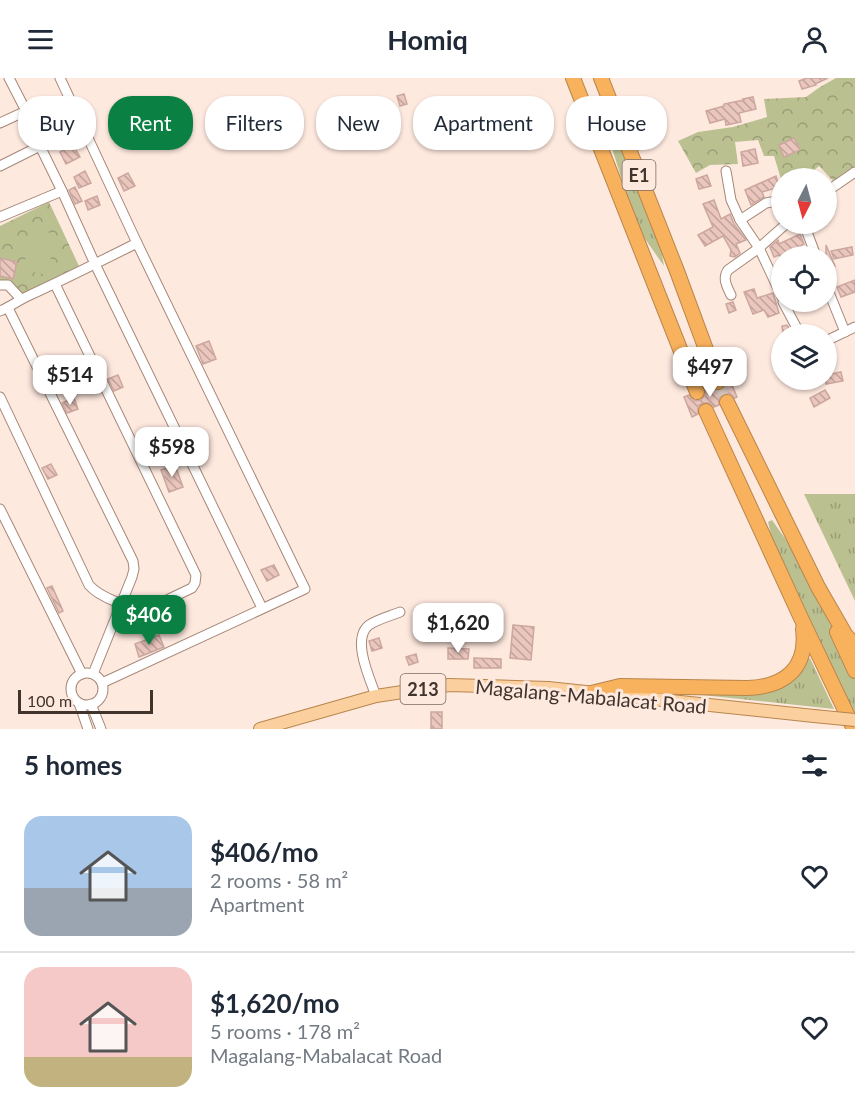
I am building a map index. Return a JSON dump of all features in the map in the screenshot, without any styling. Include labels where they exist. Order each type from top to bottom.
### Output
[{"type":"highway","name":"E1","points":[[573,78],[697,392]]},
{"type":"highway","name":"E1","points":[[601,78],[718,382]]},
{"type":"highway","points":[[727,402],[818,587],[855,671]]},
{"type":"highway","points":[[706,411],[854,729]]},
{"type":"highway","points":[[818,587],[845,634],[855,646]]},
{"type":"highway","points":[[591,693],[620,686],[756,687],[776,683],[792,672],[800,660],[804,640],[801,618]]},
{"type":"main road","name":"Magalang-Mabalacat Road","points":[[260,729],[376,696],[449,686],[548,688],[855,720]]},
{"type":"street","points":[[9,78],[18,96]]},
{"type":"street","points":[[60,78],[304,589],[102,683]]},
{"type":"street","points":[[0,123],[18,115]]},
{"type":"street","points":[[0,166],[32,150]]},
{"type":"street","points":[[42,150],[262,608]]},
{"type":"street","points":[[726,171],[731,200],[771,274]]},
{"type":"street","points":[[837,184],[855,172]]},
{"type":"street","points":[[0,217],[62,191]]},
{"type":"street","points":[[740,220],[771,202]]},
{"type":"street","points":[[731,295],[725,274],[775,234]]},
{"type":"street","points":[[93,674],[132,577],[133,561],[4,309],[137,243]]},
{"type":"street","points":[[0,397],[89,585],[94,591],[135,609],[148,609],[192,588],[196,575],[55,284]]},
{"type":"street","points":[[0,285],[8,285],[21,299]]},
{"type":"street","points":[[836,312],[844,332]]},
{"type":"street","points":[[837,336],[855,327]]},
{"type":"street","points":[[0,509],[82,674]]},
{"type":"street","points":[[376,696],[364,660],[361,638],[368,626],[400,612]]},
{"type":"street","points":[[79,703],[91,704],[103,694],[102,683],[97,676],[82,674],[74,680],[72,690],[88,729]]},
{"type":"street","points":[[91,704],[101,729]]},
{"type":"green space","points":[[836,78],[855,78],[855,167],[837,178],[837,168],[819,166],[817,168],[778,168],[774,156],[764,156],[758,140],[735,142],[738,164],[710,165],[696,173],[678,141],[698,132],[733,127],[767,117],[764,99],[806,97]]},
{"type":"green space","points":[[612,150],[626,150],[658,230],[664,266],[643,236],[630,205]]},
{"type":"green space","points":[[49,202],[79,266],[18,296],[0,284],[0,226]]},
{"type":"green space","points":[[32,229],[56,234],[47,275],[23,270]]},
{"type":"green space","points":[[804,494],[855,494],[855,601]]},
{"type":"green space","points":[[772,520],[801,561],[855,678],[855,718],[774,547],[768,522]]},
{"type":"green space","points":[[810,658],[834,709],[702,695],[702,689],[758,691]]},
{"type":"building","points":[[807,78],[828,78],[802,89],[799,81]]},
{"type":"building","points":[[404,94],[407,104],[401,106],[401,96],[397,96]]},
{"type":"building","points":[[753,97],[756,109],[739,113],[741,122],[726,125],[725,119],[710,123],[706,111]]},
{"type":"building","points":[[794,138],[800,150],[784,157],[779,145]]},
{"type":"building","points":[[755,149],[758,163],[743,166],[741,152]]},
{"type":"building","points":[[76,150],[80,157],[66,164],[60,152]]},
{"type":"building","points":[[85,171],[91,183],[79,188],[74,177]]},
{"type":"building","points":[[128,173],[135,186],[124,191],[118,178]]},
{"type":"building","points":[[707,175],[711,186],[699,189],[696,179]]},
{"type":"building","points":[[771,178],[771,189],[762,192],[764,197],[751,205],[745,190]]},
{"type":"building","points":[[75,187],[82,201],[75,204],[69,190]]},
{"type":"building","points":[[97,196],[100,205],[88,210],[85,201]]},
{"type":"building","points":[[714,200],[721,219],[730,214],[734,224],[746,240],[736,244],[740,253],[735,257],[730,256],[731,250],[723,236],[705,246],[698,235],[713,227],[703,204]]},
{"type":"building","points":[[800,234],[804,244],[771,246],[778,240],[779,244]]},
{"type":"building","points":[[852,247],[853,255],[837,258],[837,250]]},
{"type":"building","points":[[0,258],[17,262],[13,279],[0,276]]},
{"type":"building","points":[[855,280],[855,292],[841,297],[837,287]]},
{"type":"building","points":[[754,289],[757,298],[771,294],[771,312],[779,313],[768,317],[764,310],[753,314],[744,292]]},
{"type":"building","points":[[733,302],[736,310],[729,313],[726,304]]},
{"type":"building","points":[[209,341],[216,359],[203,364],[196,346]]},
{"type":"building","points":[[841,372],[843,381],[837,382],[837,373]]},
{"type":"building","points":[[118,375],[123,387],[114,391],[108,379]]},
{"type":"building","points":[[729,378],[737,397],[728,393],[724,394],[719,398],[719,405],[714,407],[711,403],[703,403],[698,406],[698,414],[692,417],[684,397],[689,395],[695,401],[701,400],[706,394],[705,388],[710,386],[716,391],[722,390],[726,379]]},
{"type":"building","points":[[825,390],[830,398],[814,407],[810,398]]},
{"type":"building","points":[[74,398],[78,409],[67,413],[62,403]]},
{"type":"building","points":[[51,464],[57,475],[48,479],[42,468]]},
{"type":"building","points":[[175,465],[183,487],[169,492],[161,470]]},
{"type":"building","points":[[274,565],[279,575],[267,581],[261,570]]},
{"type":"building","points":[[52,586],[63,611],[59,613],[47,588]]},
{"type":"building","points":[[165,615],[169,626],[159,630],[154,618]]},
{"type":"building","points":[[513,625],[534,627],[531,660],[510,658]]},
{"type":"building","points":[[159,635],[164,647],[139,657],[135,644]]},
{"type":"building","points":[[379,638],[382,648],[372,651],[369,641]]},
{"type":"building","points":[[448,648],[469,649],[468,659],[448,659]]},
{"type":"building","points":[[416,654],[418,662],[409,665],[406,657]]},
{"type":"building","points":[[474,658],[501,659],[501,668],[474,668]]},
{"type":"building","points":[[431,712],[442,712],[442,729],[431,729]]},
{"type":"tunnel","points":[[718,382],[727,402]]}]
